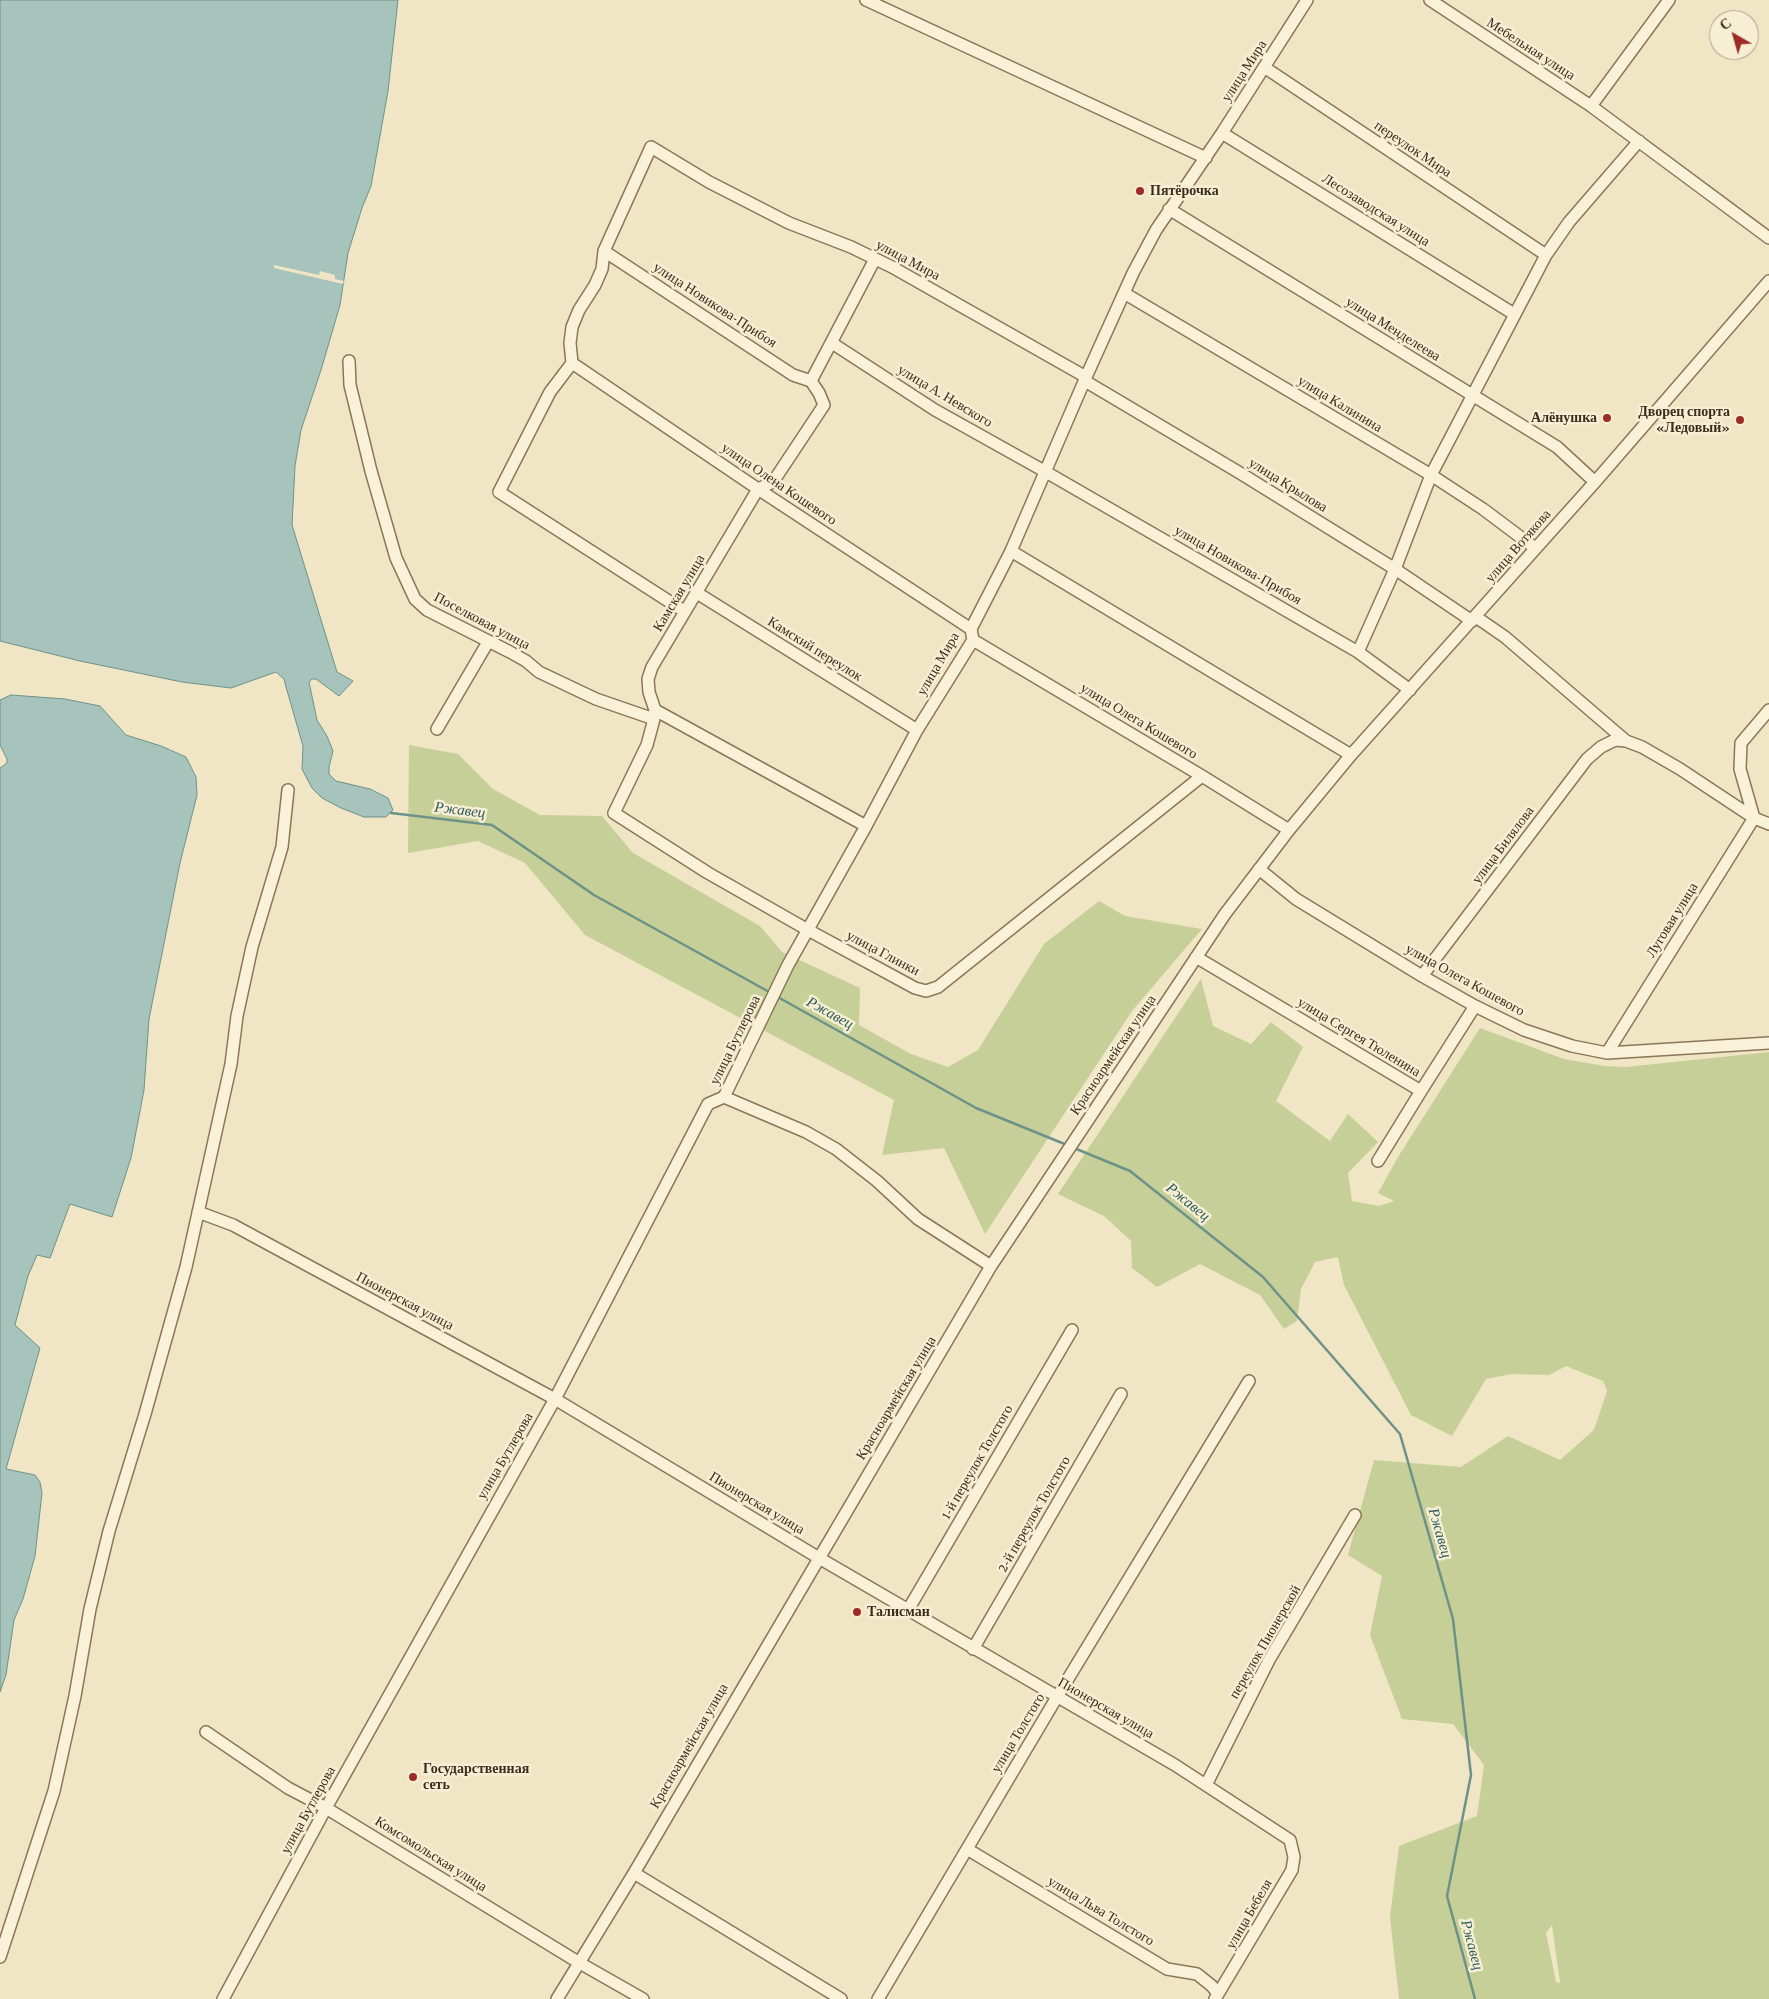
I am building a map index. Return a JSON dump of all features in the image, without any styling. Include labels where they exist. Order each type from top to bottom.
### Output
[{"type":"street","points":[[866,0],[1206,158]]},
{"type":"street","name":"улица Мира","points":[[808,930],[866,826],[916,730],[972,634],[1011,551],[1124,293],[1156,230],[1206,158],[1307,0]]},
{"type":"street","name":"Мебельная улица","points":[[1430,0],[1591,106],[1769,238]]},
{"type":"street","points":[[1591,106],[1669,0]]},
{"type":"street","name":"переулок Мира","points":[[1264,68],[1546,255]]},
{"type":"street","name":"Лесозаводская улица","points":[[1222,133],[1514,314]]},
{"type":"street","points":[[1358,652],[1394,569],[1431,474],[1546,255],[1569,222],[1639,142]]},
{"type":"street","name":"улица Мира","points":[[604,251],[651,147],[709,182],[789,223],[851,247],[875,259],[1085,379]]},
{"type":"street","name":"улица Менделеева","points":[[1169,209],[1557,447],[1595,482]]},
{"type":"street","points":[[604,251],[602,268],[595,285],[579,310],[572,327],[570,343],[572,363],[550,392],[499,492],[684,611]]},
{"type":"street","name":"улица Новикова-Прибоя","points":[[604,251],[794,374],[811,381]]},
{"type":"street","points":[[758,489],[774,482],[824,405],[811,381],[875,259]]},
{"type":"street","name":"улица Вотякова","points":[[1289,830],[1351,755],[1595,482],[1769,281]]},
{"type":"street","name":"улица Калинина","points":[[1124,293],[1431,474],[1483,509],[1535,548]]},
{"type":"street","name":"улица А. Невского","points":[[832,343],[935,410],[1046,472]]},
{"type":"street","name":"Поселковая улица","points":[[349,360],[350,385],[356,414],[396,558],[415,599],[427,610],[526,662],[539,672],[596,698],[655,715],[866,826]]},
{"type":"street","name":"улица Олена Кошевого","points":[[572,363],[972,634]]},
{"type":"street","name":"улица Крылова","points":[[1085,379],[1505,637],[1620,740],[1642,747],[1680,769],[1754,818]]},
{"type":"street","name":"улица Новикова-Прибоя","points":[[1046,472],[1358,652],[1410,690]]},
{"type":"street","name":"Камская улица","points":[[655,715],[648,679],[652,667],[758,489]]},
{"type":"street","points":[[1011,551],[1351,755]]},
{"type":"street","name":"Камский переулок","points":[[697,593],[916,730]]},
{"type":"street","name":"улица Олега Кошевого","points":[[972,634],[1289,830]]},
{"type":"street","points":[[437,729],[488,642]]},
{"type":"street","points":[[1769,710],[1741,743],[1740,769],[1754,818],[1769,824]]},
{"type":"street","name":"улица Глинки","points":[[655,715],[647,745],[614,813],[708,873],[915,988],[926,991],[938,987],[1202,776]]},
{"type":"street","name":"улица Билялова","points":[[1422,976],[1587,759],[1601,747],[1620,740]]},
{"type":"street","points":[[0,1957],[54,1792],[75,1696],[90,1609],[109,1531],[145,1414],[183,1276],[231,1064],[237,1016],[252,947],[282,847],[288,790]]},
{"type":"street","name":"Луговая улица","points":[[1607,1053],[1754,818]]},
{"type":"street","name":"Красноармейская улица","points":[[557,1999],[634,1872],[991,1266],[1225,914],[1289,830]]},
{"type":"street","name":"улица Олега Кошевого","points":[[1259,869],[1296,899],[1422,976],[1475,1006],[1524,1030],[1572,1046],[1607,1053],[1769,1043]]},
{"type":"street","name":"улица Бутлерова","points":[[223,1999],[326,1808],[555,1399],[708,1104],[724,1097],[788,965],[808,930]]},
{"type":"street","name":"улица Сергея Тюленина","points":[[1196,958],[1420,1091],[1475,1006]]},
{"type":"street","points":[[1378,1161],[1420,1091]]},
{"type":"street","points":[[724,1097],[806,1132],[836,1149],[884,1187],[918,1219],[991,1266]]},
{"type":"street","name":"Пионерская улица","points":[[198,1212],[233,1225],[555,1399],[819,1558],[1174,1765],[1290,1840]]},
{"type":"street","name":"1-й переулок Толстого","points":[[908,1610],[1072,1330]]},
{"type":"street","name":"улица Толстого","points":[[878,1999],[1057,1697],[1249,1381]]},
{"type":"street","name":"2-й переулок Толстого","points":[[973,1648],[1121,1394]]},
{"type":"street","name":"переулок Пионерской","points":[[1206,1786],[1269,1660],[1355,1515]]},
{"type":"street","name":"Комсомольская улица","points":[[206,1732],[288,1788],[326,1808],[578,1962],[643,1999]]},
{"type":"street","name":"улица Бебеля","points":[[1217,1997],[1292,1870],[1294,1857],[1290,1840]]},
{"type":"street","name":"улица Льва Толстого","points":[[967,1849],[1167,1969],[1196,1974],[1205,1979],[1217,1997]]},
{"type":"street","points":[[634,1872],[841,1999]]},
{"type":"green space","points":[[409,745],[458,754],[493,789],[540,815],[602,816],[633,853],[760,926],[782,952],[860,988],[859,1025],[911,1054],[948,1067],[978,1050],[1044,944],[1099,901],[1125,916],[1202,929],[1132,1011],[985,1234],[944,1148],[882,1155],[894,1100],[585,935],[525,863],[478,841],[408,853]]},
{"type":"green space","points":[[1201,979],[1213,1026],[1251,1044],[1271,1022],[1303,1047],[1276,1101],[1330,1141],[1348,1114],[1378,1142],[1348,1173],[1352,1201],[1379,1206],[1394,1201],[1378,1193],[1398,1157],[1480,1028],[1564,1059],[1605,1066],[1626,1067],[1769,1052],[1769,1999],[1399,1999],[1390,1917],[1399,1846],[1477,1816],[1484,1765],[1453,1724],[1402,1719],[1370,1635],[1382,1576],[1348,1555],[1374,1460],[1461,1467],[1508,1436],[1560,1460],[1594,1430],[1607,1391],[1603,1381],[1566,1366],[1549,1375],[1511,1374],[1486,1379],[1452,1436],[1411,1415],[1344,1285],[1338,1257],[1315,1262],[1301,1289],[1297,1321],[1284,1329],[1260,1295],[1200,1264],[1157,1287],[1132,1268],[1131,1241],[1104,1216],[1058,1194]],"holes":[[[1552,1925],[1560,1983],[1556,1982],[1546,1933]]]},
{"type":"water","points":[[0,0],[398,0],[388,91],[371,186],[348,253],[340,305],[301,430],[295,466],[292,525],[337,672],[353,681],[339,696],[316,679],[312,679],[309,682],[317,720],[327,736],[333,751],[329,774],[336,781],[370,789],[388,798],[393,810],[386,817],[364,817],[341,808],[322,798],[312,788],[302,769],[303,746],[284,679],[276,672],[231,688],[182,682],[80,661],[0,641]]},
{"type":"water","points":[[11,695],[65,699],[100,706],[126,735],[161,746],[186,757],[196,777],[197,795],[180,863],[149,1019],[144,1090],[131,1158],[112,1217],[70,1204],[50,1258],[37,1255],[28,1276],[15,1325],[40,1348],[6,1469],[35,1475],[40,1482],[42,1493],[35,1556],[23,1599],[14,1620],[6,1675],[0,1692],[0,768],[7,763],[7,759],[0,745],[0,700]]},
{"type":"pier","points":[[274,265],[319,275],[320,271],[335,275],[335,279],[344,281],[343,284],[274,268]]},
{"type":"waterway","name":"Ржавец","points":[[391,813],[492,825],[594,895],[771,993]]},
{"type":"waterway","name":"Ржавец","points":[[776,996],[976,1108],[1067,1145]]},
{"type":"waterway","name":"Ржавец","points":[[1074,1148],[1130,1171],[1263,1277],[1400,1434],[1453,1619],[1471,1775],[1447,1896],[1475,1999]]},
{"type":"place","name":"Пятёрочка","points":[[1140,191]]},
{"type":"place","name":"Алёнушка","points":[[1607,418]]},
{"type":"place","name":"Дворец спорта «Ледовый»","points":[[1740,420]]},
{"type":"place","name":"Талисман","points":[[857,1612]]},
{"type":"place","name":"Государственная сеть","points":[[413,1777]]}]
